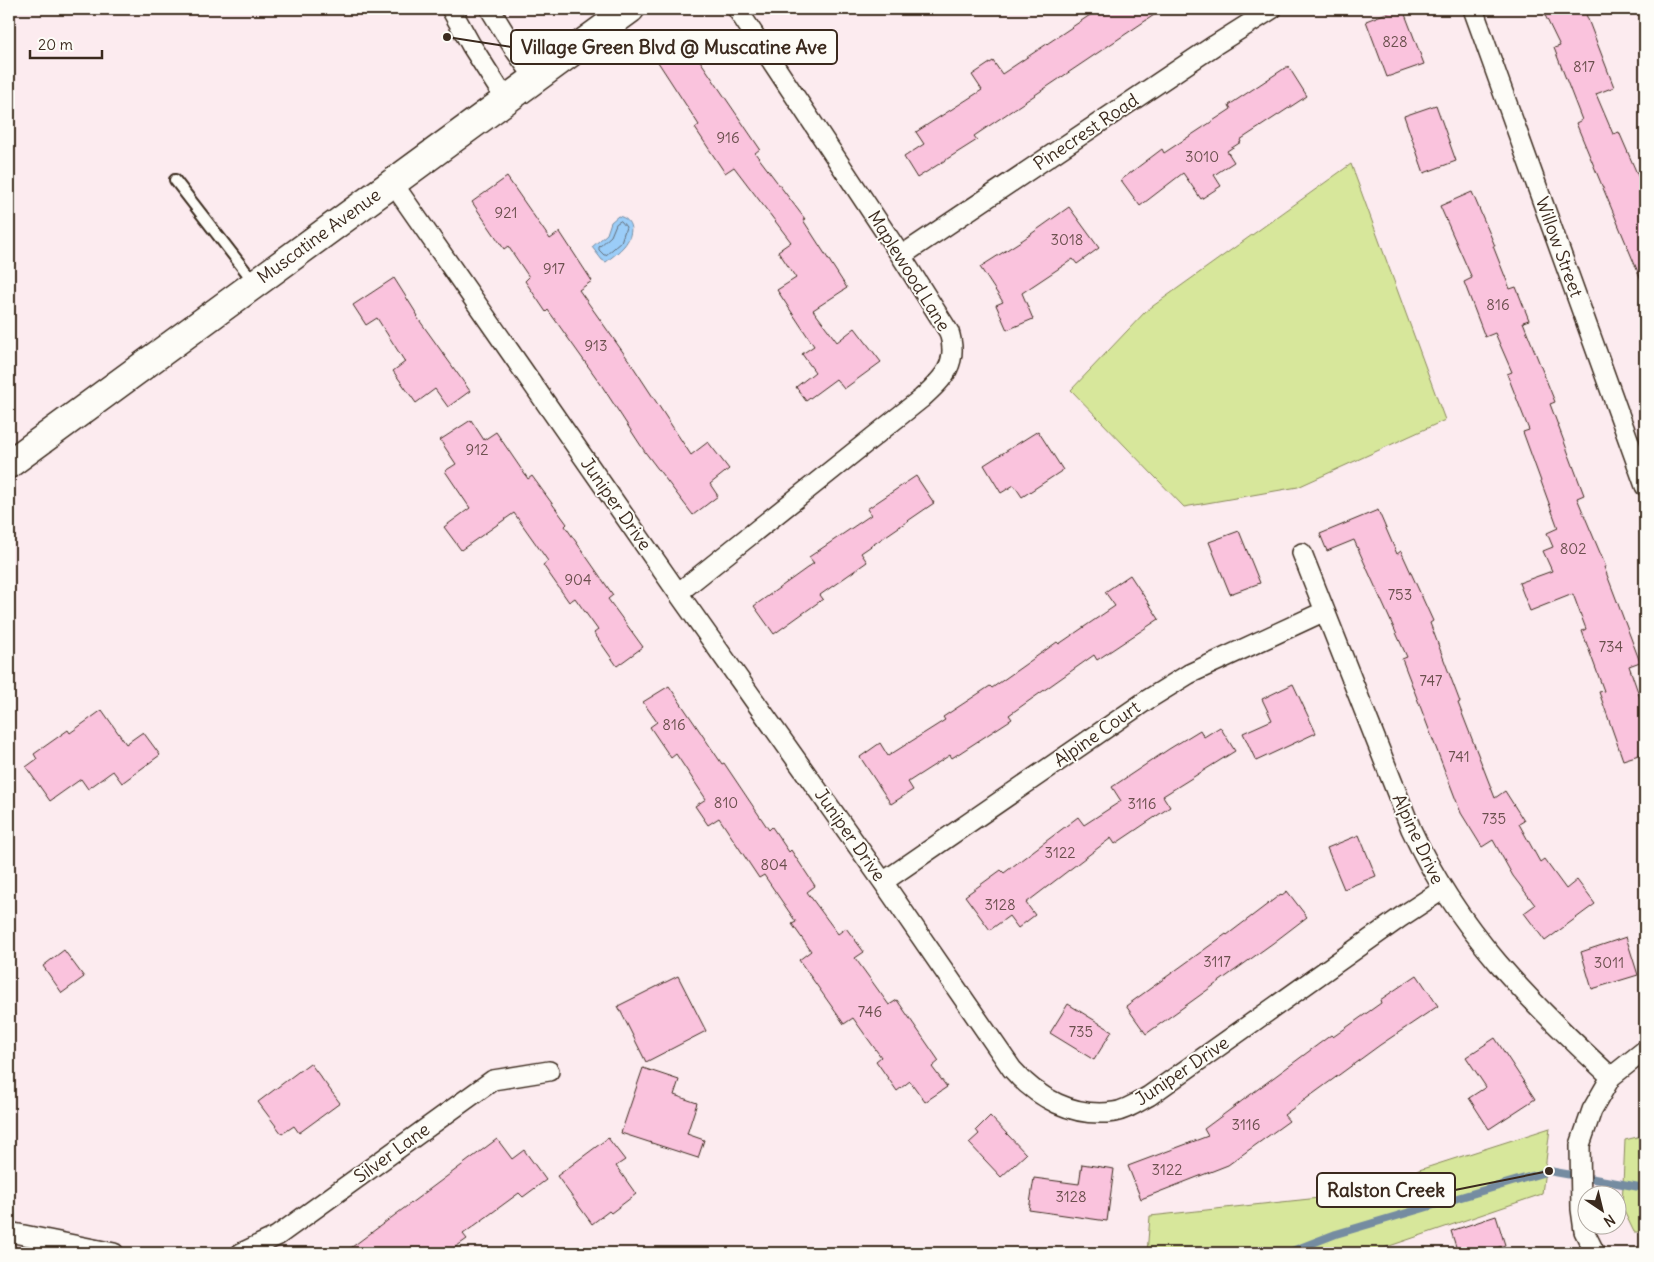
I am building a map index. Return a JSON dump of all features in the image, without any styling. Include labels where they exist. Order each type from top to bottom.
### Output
[{"type":"main road","name":"Muscatine Avenue","points":[[9,464],[630,9]]},
{"type":"street","points":[[451,9],[471,46],[506,100]]},
{"type":"street","points":[[490,9],[535,78]]},
{"type":"street","name":"Maplewood Lane","points":[[678,593],[922,398],[946,373],[952,360],[953,345],[949,332],[901,256],[737,9]]},
{"type":"street","name":"Pinecrest Road","points":[[901,256],[1215,45],[1272,9]]},
{"type":"street","name":"Willow Street","points":[[1473,9],[1645,486]]},
{"type":"street","name":"Juniper Drive","points":[[392,182],[1012,1069],[1036,1092],[1071,1110],[1115,1112],[1132,1106],[1149,1096],[1442,890]]},
{"type":"street","name":"Alpine Drive","points":[[1302,552],[1411,829],[1425,860],[1442,890],[1488,953],[1513,982],[1611,1076]]},
{"type":"street","name":"Alpine Court","points":[[883,882],[1172,684],[1189,674],[1325,611]]},
{"type":"street","points":[[1595,1253],[1584,1231],[1581,1209],[1580,1145],[1592,1110],[1611,1076],[1645,1050]]},
{"type":"street","name":"Silver Lane","points":[[241,1253],[277,1236],[493,1080],[549,1071]]},
{"type":"street","points":[[9,1232],[114,1253]]},
{"type":"lane","points":[[175,180],[255,283]]},
{"type":"green space","points":[[1351,164],[1445,420],[1298,487],[1184,507],[1071,390],[1146,311]]},
{"type":"green space","points":[[1550,1128],[1542,1194],[1369,1253],[1147,1253],[1150,1216],[1338,1196]]},
{"type":"green space","points":[[1645,1135],[1645,1232],[1634,1232],[1626,1215],[1626,1184],[1623,1184],[1625,1140]]},
{"type":"water","points":[[618,216],[627,220],[630,224],[630,237],[622,248],[606,262],[602,260],[592,247],[607,234],[611,222]]},
{"type":"building","points":[[1099,9],[1163,9],[974,136],[977,140],[917,178],[904,157],[924,144],[916,132],[982,90],[972,75],[993,61],[1002,74]]},
{"type":"building","points":[[1397,9],[1403,9],[1424,64],[1387,77],[1366,21]]},
{"type":"building","points":[[1542,9],[1584,9],[1614,87],[1596,94],[1613,134],[1619,132],[1645,192],[1645,289],[1576,123],[1582,120],[1554,48],[1560,46]]},
{"type":"building","points":[[688,43],[760,149],[755,153],[805,219],[803,220],[847,288],[813,310],[837,342],[855,328],[881,362],[844,389],[836,379],[806,401],[796,387],[815,372],[802,354],[814,346],[777,290],[796,278],[778,251],[791,242],[734,167],[725,173],[695,128],[699,125],[658,62]]},
{"type":"building","points":[[1288,66],[1307,96],[1240,140],[1241,142],[1227,151],[1234,162],[1214,175],[1221,186],[1201,199],[1183,173],[1140,206],[1121,180],[1162,149],[1164,153],[1231,109],[1229,105]]},
{"type":"building","points":[[1436,105],[1456,161],[1424,173],[1404,116]]},
{"type":"building","points":[[507,177],[550,239],[560,232],[592,281],[579,290],[630,362],[691,455],[708,442],[729,469],[710,484],[718,496],[693,515],[645,452],[600,383],[548,310],[546,312],[525,281],[529,277],[508,246],[504,249],[472,202]]},
{"type":"building","points":[[1472,192],[1495,246],[1493,246],[1510,289],[1516,287],[1529,320],[1523,322],[1555,402],[1550,404],[1584,495],[1577,498],[1606,567],[1604,567],[1640,662],[1629,666],[1645,712],[1645,753],[1623,760],[1599,692],[1604,691],[1582,631],[1586,629],[1573,594],[1530,611],[1519,583],[1552,571],[1543,551],[1553,547],[1547,533],[1558,528],[1523,432],[1529,430],[1507,374],[1512,372],[1495,333],[1485,337],[1464,282],[1472,278],[1440,206]]},
{"type":"building","points":[[1069,207],[1099,248],[1077,264],[1073,259],[1022,293],[1033,319],[1007,330],[996,305],[1003,302],[980,267]]},
{"type":"building","points":[[394,278],[417,317],[470,391],[448,407],[435,389],[416,403],[393,371],[405,362],[377,318],[366,325],[353,305]]},
{"type":"building","points":[[471,420],[484,440],[496,432],[528,479],[532,476],[567,524],[565,526],[613,595],[608,599],[643,647],[617,666],[594,633],[598,630],[575,598],[569,602],[543,565],[548,561],[514,513],[461,550],[444,527],[470,508],[445,471],[456,464],[440,440]]},
{"type":"building","points":[[1038,431],[1063,470],[1022,497],[1014,485],[1001,493],[984,465]]},
{"type":"building","points":[[916,476],[934,503],[861,553],[867,562],[820,595],[823,599],[774,634],[754,606],[814,563],[809,557],[871,515],[867,509]]},
{"type":"building","points":[[1378,510],[1397,554],[1401,551],[1433,621],[1430,623],[1460,702],[1458,703],[1495,798],[1505,791],[1524,821],[1519,824],[1540,862],[1544,859],[1566,889],[1577,880],[1595,904],[1545,941],[1524,913],[1535,905],[1513,876],[1493,840],[1482,847],[1461,813],[1402,659],[1407,657],[1354,540],[1327,551],[1320,534]]},
{"type":"building","points":[[1239,531],[1260,583],[1230,594],[1209,542]]},
{"type":"building","points":[[1130,575],[1159,619],[1097,660],[1094,655],[1009,715],[1012,719],[952,758],[950,755],[908,782],[913,790],[891,804],[860,757],[880,743],[888,756],[945,720],[943,717],[990,686],[992,688],[1057,642],[1059,644],[1115,606],[1105,592]]},
{"type":"building","points":[[1293,684],[1316,733],[1256,761],[1243,733],[1272,720],[1262,699]]},
{"type":"building","points":[[669,686],[769,830],[772,827],[789,852],[791,850],[815,886],[807,892],[838,934],[846,928],[864,952],[855,958],[889,1005],[897,1000],[939,1061],[932,1067],[947,1087],[925,1102],[910,1081],[897,1091],[876,1061],[881,1057],[853,1018],[844,1024],[799,960],[811,951],[792,924],[796,922],[764,875],[759,878],[719,818],[708,825],[695,806],[706,799],[676,754],[671,758],[650,727],[657,722],[643,702]]},
{"type":"building","points":[[102,710],[126,744],[143,732],[160,755],[122,783],[113,771],[88,789],[81,779],[50,801],[26,767],[37,759],[34,754],[68,730],[70,733]]},
{"type":"building","points":[[1220,727],[1235,751],[1163,796],[1170,807],[1115,844],[1111,838],[1026,903],[1035,915],[1018,928],[1009,916],[990,930],[965,896],[1001,870],[1004,873],[1078,817],[1084,825],[1121,801],[1112,787],[1169,749],[1200,730],[1204,737]]},
{"type":"building","points":[[1359,835],[1376,876],[1344,889],[1327,848]]},
{"type":"building","points":[[1287,891],[1307,917],[1146,1034],[1126,1006]]},
{"type":"building","points":[[1626,937],[1638,975],[1592,989],[1581,952]]},
{"type":"building","points":[[64,950],[84,977],[62,993],[43,966]]},
{"type":"building","points":[[1417,975],[1438,1006],[1380,1045],[1284,1115],[1289,1121],[1228,1165],[1141,1199],[1128,1166],[1208,1136],[1204,1129],[1331,1035],[1333,1037],[1381,1003],[1380,1000]]},
{"type":"building","points":[[678,976],[706,1031],[646,1062],[618,1006]]},
{"type":"building","points":[[1068,1004],[1112,1031],[1094,1060],[1050,1033]]},
{"type":"building","points":[[1495,1038],[1535,1099],[1489,1129],[1469,1098],[1486,1087],[1466,1057]]},
{"type":"building","points":[[310,1063],[340,1103],[299,1133],[294,1126],[282,1134],[258,1102]]},
{"type":"building","points":[[643,1068],[679,1080],[674,1095],[697,1103],[687,1134],[704,1140],[698,1158],[621,1133]]},
{"type":"building","points":[[990,1116],[1026,1154],[1001,1177],[969,1143],[979,1134],[976,1130]]},
{"type":"building","points":[[608,1138],[625,1160],[616,1166],[636,1194],[611,1213],[609,1211],[592,1224],[557,1176]]},
{"type":"building","points":[[497,1139],[512,1159],[524,1150],[546,1180],[523,1197],[519,1193],[463,1234],[467,1239],[447,1253],[344,1253]]},
{"type":"building","points":[[1082,1164],[1114,1169],[1107,1221],[1029,1210],[1034,1178],[1079,1184]]},
{"type":"building","points":[[1496,1216],[1505,1245],[1481,1253],[1458,1253],[1451,1231]]},
{"type":"waterway","points":[[1287,1253],[1336,1234],[1549,1171],[1645,1188]]},
{"type":"place","name":"Village Green Blvd @ Muscatine Ave","points":[[447,37]]},
{"type":"place","name":"Ralston Creek","points":[[1549,1171]]}]
